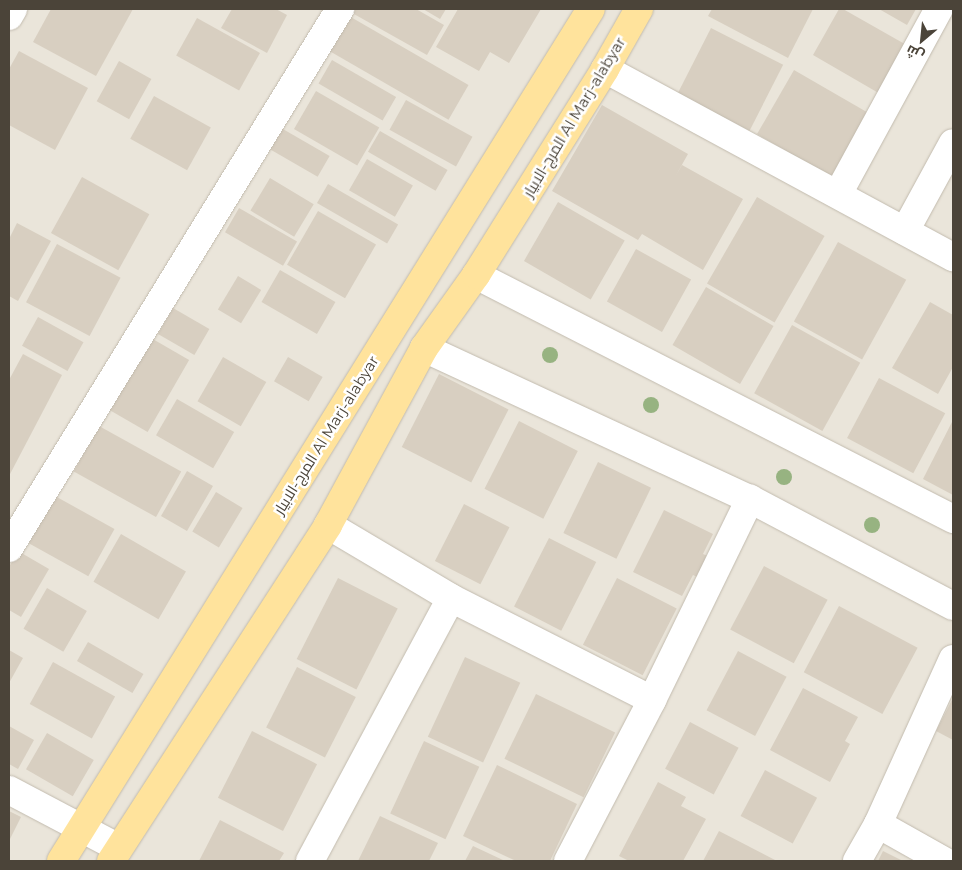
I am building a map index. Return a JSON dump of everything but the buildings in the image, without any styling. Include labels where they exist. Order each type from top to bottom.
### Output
[{"type":"main road","name":"المرج-الابيار Al Marj-alabyar","points":[[61,861],[591,9]]},
{"type":"main road","name":"المرج-الابيار Al Marj-alabyar","points":[[115,854],[328,525],[424,348],[476,275],[605,69],[639,9]]},
{"type":"street","points":[[9,16],[13,9]]},
{"type":"street","points":[[9,548],[340,9]]},
{"type":"street","points":[[838,194],[939,9]]},
{"type":"street","points":[[605,69],[953,258]]},
{"type":"street","points":[[905,232],[953,143]]},
{"type":"street","points":[[476,275],[953,519]]},
{"type":"street","points":[[424,348],[750,499],[953,606]]},
{"type":"street","points":[[568,861],[652,700],[750,499]]},
{"type":"street","points":[[328,525],[451,598],[652,700]]},
{"type":"street","points":[[310,861],[451,598]]},
{"type":"street","points":[[857,861],[878,824],[953,659]]},
{"type":"street","points":[[9,790],[82,827],[115,854]]},
{"type":"street","points":[[878,824],[944,861]]},
{"type":"shaded area","points":[[9,9],[953,9],[953,861],[9,861]]}]
